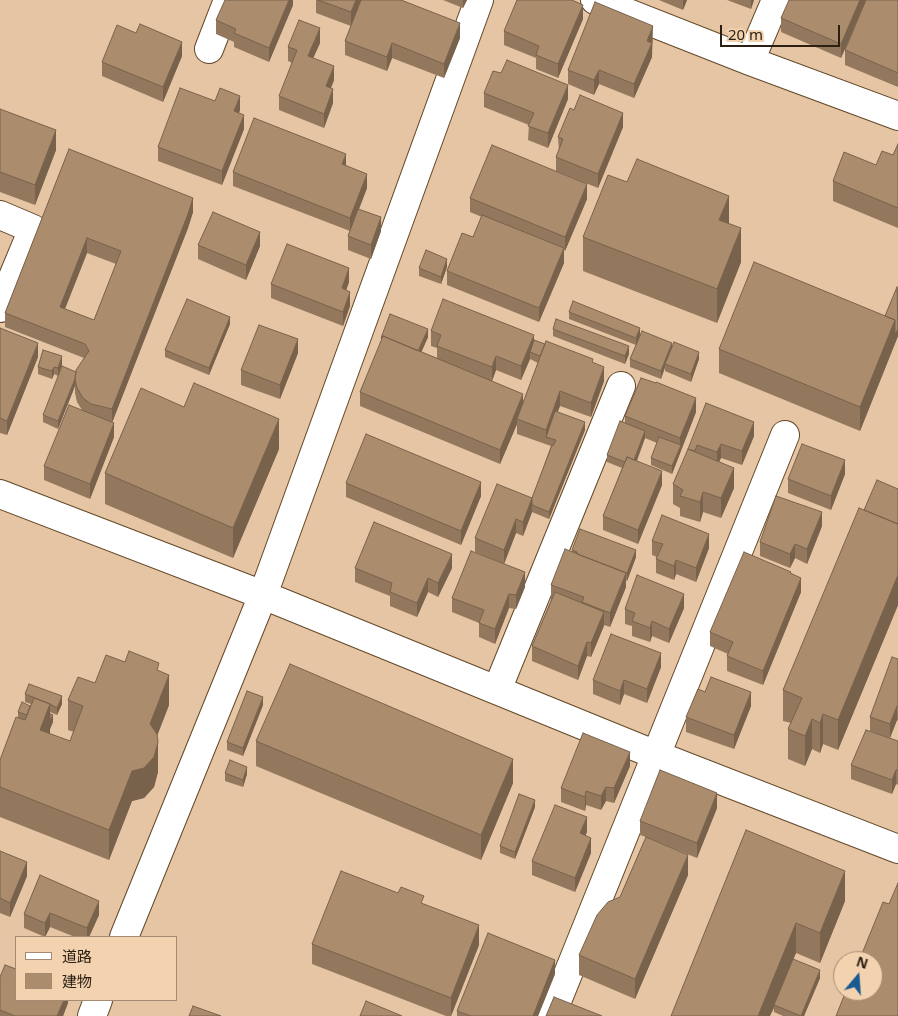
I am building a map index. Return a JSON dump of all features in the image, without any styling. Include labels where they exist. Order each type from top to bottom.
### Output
[{"type":"street","points":[[209,49],[228,0]]},
{"type":"street","points":[[124,936],[263,595],[478,0]]},
{"type":"street","points":[[595,0],[750,61],[898,116]]},
{"type":"street","points":[[750,61],[776,0]]},
{"type":"street","points":[[0,216],[33,229],[0,308]]},
{"type":"street","points":[[497,690],[621,386]]},
{"type":"street","points":[[551,1016],[786,435]]},
{"type":"street","points":[[0,494],[263,595],[656,755],[898,849]]},
{"type":"street","points":[[92,1016],[98,1001]]},
{"type":"building","points":[[225,0],[289,0],[269,48],[234,33],[236,29],[216,20]]},
{"type":"building","points":[[318,0],[356,0],[351,12]]},
{"type":"building","points":[[361,0],[401,0],[460,23],[444,64],[392,43],[387,57],[345,41]]},
{"type":"building","points":[[517,0],[572,0],[583,5],[558,64],[536,55],[539,46],[504,31]]},
{"type":"building","points":[[789,0],[860,0],[841,44],[781,18]]},
{"type":"building","points":[[866,0],[898,0],[898,73],[845,50]]},
{"type":"building","points":[[595,2],[653,26],[647,41],[652,43],[634,84],[599,70],[594,80],[568,70]]},
{"type":"building","points":[[299,20],[320,28],[308,56],[334,66],[326,86],[333,89],[324,114],[279,96],[297,50],[288,47]]},
{"type":"building","points":[[140,24],[182,42],[163,87],[102,62],[117,25],[136,33]]},
{"type":"building","points":[[507,60],[568,85],[548,133],[528,126],[534,113],[484,93],[493,71],[501,73]]},
{"type":"building","points":[[180,88],[215,101],[220,88],[240,96],[234,111],[244,115],[222,171],[158,147]]},
{"type":"building","points":[[580,95],[623,113],[598,174],[556,157],[563,139],[558,137],[570,108],[574,110]]},
{"type":"building","points":[[0,109],[56,130],[35,185],[0,172]]},
{"type":"building","points":[[254,118],[346,154],[342,164],[367,174],[350,218],[233,172]]},
{"type":"building","points":[[898,144],[898,208],[833,181],[844,152],[876,165],[882,151],[893,155]]},
{"type":"building","points":[[492,145],[587,184],[565,237],[470,198]]},
{"type":"building","points":[[69,149],[193,198],[112,409],[91,404],[83,398],[77,388],[76,370],[89,351],[85,344],[5,313]],"holes":[[[87,238],[121,251],[94,320],[60,307]]]},
{"type":"building","points":[[637,159],[729,196],[719,220],[741,228],[717,289],[583,237],[608,175],[627,182]]},
{"type":"building","points":[[358,209],[381,217],[371,245],[348,236]]},
{"type":"building","points":[[213,212],[260,232],[246,265],[198,245]]},
{"type":"building","points":[[482,215],[564,248],[539,308],[447,271],[462,233],[473,237]]},
{"type":"building","points":[[287,244],[349,268],[342,288],[350,292],[343,312],[271,284]]},
{"type":"building","points":[[426,250],[447,259],[441,277],[419,268]]},
{"type":"building","points":[[754,262],[895,320],[860,407],[719,349]]},
{"type":"building","points":[[897,287],[898,329],[895,335],[895,320],[885,316]]},
{"type":"building","points":[[187,299],[230,317],[209,368],[165,350]]},
{"type":"building","points":[[443,299],[534,335],[521,366],[496,356],[492,367],[437,346],[441,335],[431,331]]},
{"type":"building","points":[[573,301],[640,328],[636,338],[569,312]]},
{"type":"building","points":[[390,314],[428,329],[418,351],[383,336],[381,338]]},
{"type":"building","points":[[556,319],[629,346],[625,356],[553,329]]},
{"type":"building","points":[[259,325],[298,339],[280,385],[241,370]]},
{"type":"building","points":[[0,328],[38,343],[7,421],[0,418]]},
{"type":"building","points":[[642,331],[672,343],[661,371],[630,359]]},
{"type":"building","points":[[383,336],[523,394],[500,450],[360,392]]},
{"type":"building","points":[[534,340],[545,344],[540,356],[530,352]]},
{"type":"building","points":[[546,341],[593,359],[592,362],[604,367],[591,403],[560,391],[546,430],[517,419]]},
{"type":"building","points":[[674,342],[699,352],[691,374],[665,364]]},
{"type":"building","points":[[43,350],[62,356],[58,368],[54,367],[52,371],[38,367]]},
{"type":"building","points":[[62,366],[76,372],[58,421],[43,415]]},
{"type":"building","points":[[641,378],[696,398],[680,438],[625,416]]},
{"type":"building","points":[[194,383],[279,419],[233,528],[105,473],[141,388],[184,407]]},
{"type":"building","points":[[706,403],[754,422],[742,451],[721,444],[717,452],[697,445],[695,451],[688,449]]},
{"type":"building","points":[[69,405],[114,423],[90,484],[44,466]]},
{"type":"building","points":[[555,411],[585,422],[549,512],[532,505],[532,498],[552,445],[556,440],[546,437]]},
{"type":"building","points":[[620,421],[645,431],[634,460],[627,457],[625,462],[607,455]]},
{"type":"building","points":[[366,434],[481,482],[461,531],[346,483]]},
{"type":"building","points":[[659,437],[681,445],[672,466],[651,458]]},
{"type":"building","points":[[802,444],[845,460],[831,496],[788,479]]},
{"type":"building","points":[[688,449],[734,468],[721,498],[703,492],[700,502],[680,496],[683,490],[673,484]]},
{"type":"building","points":[[627,457],[662,471],[638,530],[603,516]]},
{"type":"building","points":[[877,480],[898,489],[898,524],[864,510]]},
{"type":"building","points":[[497,484],[532,498],[523,522],[516,519],[504,550],[475,538]]},
{"type":"building","points":[[776,496],[822,512],[807,549],[795,544],[790,554],[760,542]]},
{"type":"building","points":[[859,508],[898,524],[898,575],[838,720],[823,714],[820,723],[812,719],[805,736],[788,729],[802,698],[783,690]]},
{"type":"building","points":[[662,515],[709,534],[696,568],[676,560],[674,566],[656,559],[663,544],[652,541]]},
{"type":"building","points":[[374,522],[452,554],[438,583],[428,578],[417,603],[390,592],[392,583],[355,568]]},
{"type":"building","points":[[580,529],[636,550],[627,573],[577,554],[577,552],[572,550]]},
{"type":"building","points":[[565,549],[626,573],[610,613],[582,602],[584,597],[551,585]]},
{"type":"building","points":[[471,551],[525,572],[516,595],[509,594],[495,629],[479,623],[484,610],[452,598]]},
{"type":"building","points":[[744,552],[801,578],[763,671],[727,656],[733,642],[710,632]]},
{"type":"building","points":[[637,575],[684,594],[669,629],[652,621],[650,628],[632,621],[635,613],[625,609]]},
{"type":"building","points":[[555,592],[604,612],[591,643],[587,642],[578,666],[532,646]]},
{"type":"building","points":[[611,634],[661,653],[647,689],[624,680],[620,691],[593,680]]},
{"type":"building","points":[[129,651],[159,663],[157,670],[169,675],[150,724],[157,734],[158,742],[154,757],[144,768],[132,771],[109,830],[0,787],[0,760],[16,717],[25,720],[34,698],[50,704],[40,730],[70,741],[83,706],[68,700],[78,677],[95,683],[106,655],[125,662]]},
{"type":"building","points":[[892,657],[898,659],[898,706],[890,724],[870,717]]},
{"type":"building","points":[[290,664],[513,759],[481,835],[256,741]]},
{"type":"building","points":[[711,677],[751,692],[734,735],[686,717],[698,689],[705,692]]},
{"type":"building","points":[[29,684],[62,696],[57,708],[25,694]]},
{"type":"building","points":[[247,691],[263,697],[243,748],[227,742]]},
{"type":"building","points":[[22,702],[30,706],[27,715],[18,712]]},
{"type":"building","points":[[866,730],[898,741],[898,770],[896,770],[892,780],[851,765]]},
{"type":"building","points":[[583,733],[630,752],[614,788],[606,787],[601,796],[586,791],[585,797],[561,788]]},
{"type":"building","points":[[230,760],[247,767],[243,780],[225,773]]},
{"type":"building","points":[[660,770],[717,793],[697,843],[640,821]]},
{"type":"building","points":[[519,794],[535,800],[515,852],[500,846]]},
{"type":"building","points":[[555,805],[587,817],[580,833],[591,838],[575,878],[532,861]]},
{"type":"building","points":[[746,830],[845,871],[820,933],[796,923],[758,1016],[671,1016]]},
{"type":"building","points":[[646,837],[688,855],[635,979],[579,955],[597,915],[608,902],[620,897]]},
{"type":"building","points":[[0,851],[27,862],[10,903],[0,898]]},
{"type":"building","points":[[341,871],[398,893],[401,887],[424,896],[421,903],[479,925],[451,998],[312,944]]},
{"type":"building","points":[[40,875],[99,901],[87,928],[50,913],[45,923],[24,914]]},
{"type":"building","points":[[898,883],[898,1016],[836,1016],[842,1001],[883,1001],[883,951],[863,951],[883,902],[889,904]]},
{"type":"building","points":[[488,933],[555,960],[533,1016],[471,1016],[457,1011]]},
{"type":"building","points":[[793,959],[820,970],[801,1016],[774,1005]]},
{"type":"building","points":[[5,965],[15,969],[15,1001],[64,1001],[57,1016],[15,1016],[0,1010],[0,977]]},
{"type":"building","points":[[554,997],[602,1016],[546,1016]]},
{"type":"building","points":[[366,1001],[402,1016],[360,1016]]},
{"type":"building","points":[[193,1006],[221,1016],[189,1016]]}]
